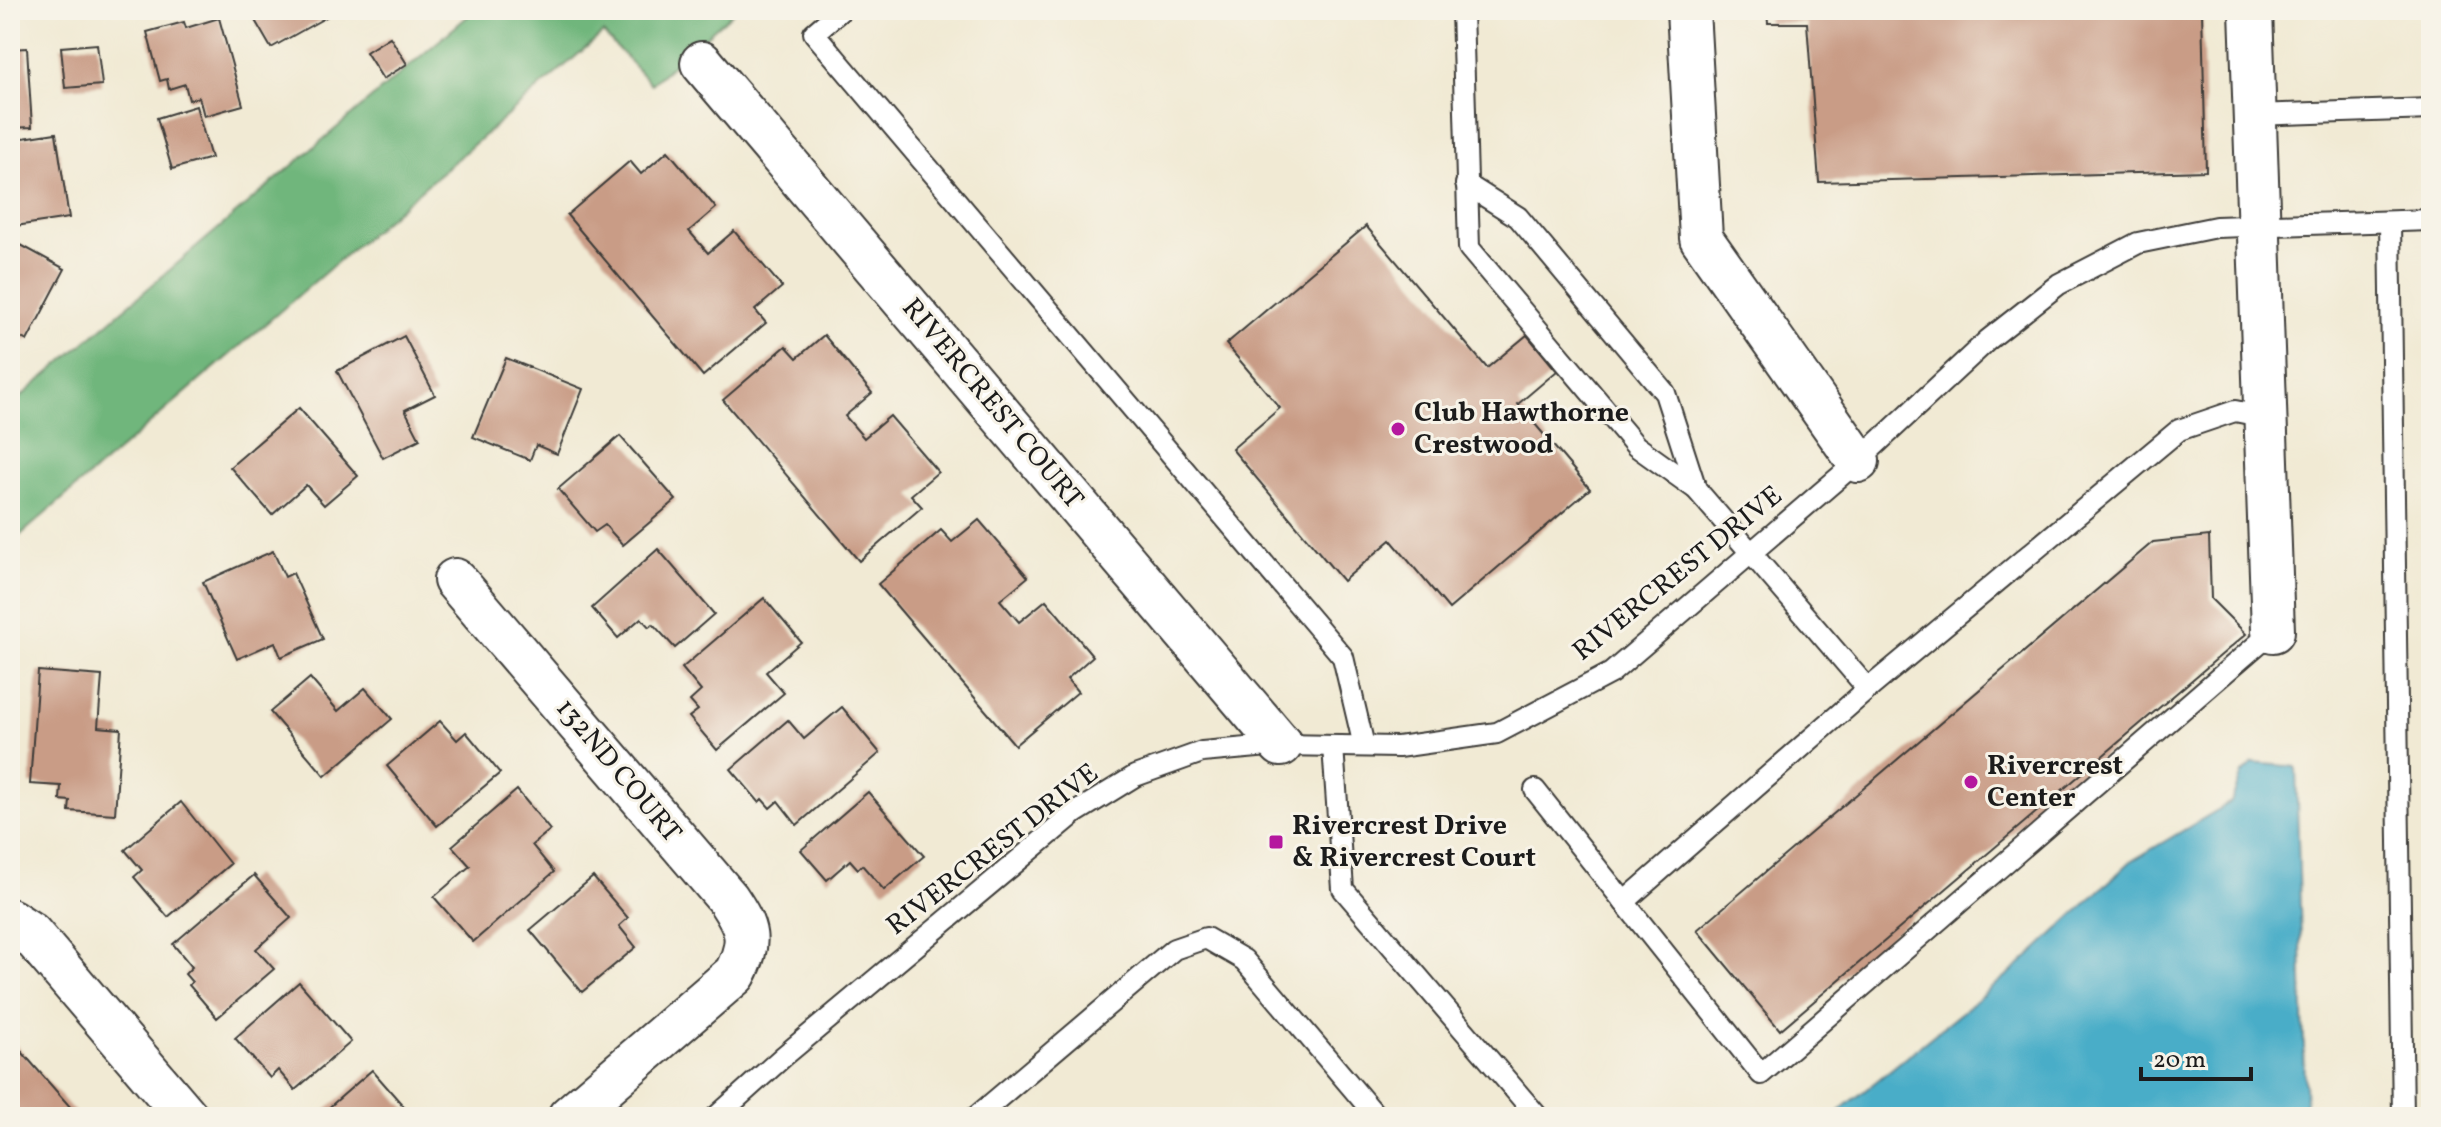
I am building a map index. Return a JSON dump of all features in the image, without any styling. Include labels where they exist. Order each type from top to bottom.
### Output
[{"type":"street","points":[[1688,10],[1701,238],[1858,461]]},
{"type":"street","points":[[2251,10],[2273,631]]},
{"type":"street","name":"RIVERCREST COURT","points":[[702,63],[1281,745]]},
{"type":"street","name":"132ND COURT","points":[[455,580],[728,899],[743,922],[747,950],[735,974],[569,1117]]},
{"type":"street","points":[[10,920],[30,933],[187,1117]]},
{"type":"lane","points":[[841,10],[814,33],[1343,657],[1364,746]]},
{"type":"lane","points":[[1462,10],[1469,248],[1636,446],[1696,489],[1868,689]]},
{"type":"lane","points":[[2255,115],[2431,109]]},
{"type":"lane","points":[[1466,184],[1518,217],[1665,393],[1696,489]]},
{"type":"lane","name":"RIVERCREST DRIVE","points":[[716,1117],[796,1045],[1075,813],[1135,776],[1202,752],[1281,745],[1398,747],[1497,733],[1611,673],[1858,461],[1988,340],[2059,284],[2138,243],[2216,227],[2431,220]]},
{"type":"lane","points":[[2390,222],[2403,1117]]},
{"type":"lane","points":[[1624,902],[1868,689],[2179,430],[2235,411],[2265,417]]},
{"type":"lane","points":[[1535,790],[1761,1074],[2273,631]]},
{"type":"lane","points":[[1333,746],[1343,889],[1538,1117]]},
{"type":"lane","points":[[976,1117],[1174,949],[1206,938],[1244,960],[1377,1117]]},
{"type":"green space","points":[[475,10],[736,10],[651,84],[603,33],[10,544],[10,406]]},
{"type":"water","points":[[2253,763],[2296,767],[2306,1117],[1832,1117],[2020,965],[2130,862],[2231,802],[2242,774]]},
{"type":"building","points":[[249,10],[327,10],[330,15],[271,48]]},
{"type":"building","points":[[1767,10],[2202,10],[2206,171],[1819,182],[1807,23],[1768,23]]},
{"type":"building","points":[[219,18],[243,105],[204,116],[199,97],[189,100],[185,84],[169,89],[167,79],[160,81],[147,32],[184,22],[186,28]]},
{"type":"building","points":[[390,37],[407,64],[383,79],[366,52]]},
{"type":"building","points":[[97,44],[102,85],[65,88],[61,47]]},
{"type":"building","points":[[27,48],[32,127],[10,128],[10,49]]},
{"type":"building","points":[[196,106],[211,158],[172,169],[157,118]]},
{"type":"building","points":[[56,133],[69,218],[15,226],[10,190],[10,140]]},
{"type":"building","points":[[668,151],[716,208],[689,231],[708,253],[734,231],[782,287],[755,310],[766,323],[703,376],[567,215],[630,161],[641,174]]},
{"type":"building","name":"Club Hawthorne Crestwood","points":[[1366,226],[1487,368],[1527,335],[1557,371],[1518,404],[1590,489],[1449,609],[1391,540],[1343,581],[1232,449],[1280,408],[1226,344]]},
{"type":"building","points":[[19,244],[65,269],[27,341],[10,332],[10,260]]},
{"type":"building","points":[[824,335],[872,393],[845,416],[864,438],[890,416],[938,472],[911,495],[922,507],[859,561],[723,400],[786,346],[797,358]]},
{"type":"building","points":[[404,336],[435,395],[405,410],[420,439],[383,458],[337,371]]},
{"type":"building","points":[[506,358],[583,389],[557,454],[536,445],[530,460],[473,437]]},
{"type":"building","points":[[299,408],[358,476],[324,505],[306,485],[272,515],[230,467]]},
{"type":"building","points":[[620,436],[676,500],[623,545],[605,525],[595,532],[558,489]]},
{"type":"building","points":[[979,520],[1028,577],[1000,600],[1019,622],[1046,600],[1093,656],[1067,679],[1078,692],[1015,745],[878,584],[941,530],[952,542]]},
{"type":"building","name":"Rivercrest Center","points":[[2209,536],[2211,599],[2246,634],[1780,1030],[1697,930],[2153,542]]},
{"type":"building","points":[[658,549],[714,614],[675,648],[653,624],[649,627],[641,618],[618,638],[592,608]]},
{"type":"building","points":[[273,551],[285,577],[293,573],[323,639],[281,657],[275,642],[237,659],[203,582]]},
{"type":"building","points":[[764,598],[801,642],[766,672],[784,693],[717,750],[689,717],[698,710],[690,701],[701,691],[682,668]]},
{"type":"building","points":[[38,671],[102,676],[98,727],[121,729],[115,814],[69,811],[70,801],[60,800],[61,786],[30,784]]},
{"type":"building","points":[[310,678],[338,711],[365,688],[392,719],[325,776],[270,712]]},
{"type":"building","points":[[842,707],[880,753],[797,825],[778,801],[770,808],[762,799],[759,802],[731,769],[788,720],[804,739]]},
{"type":"building","points":[[440,721],[457,740],[466,732],[500,773],[437,826],[387,766]]},
{"type":"building","points":[[517,790],[550,830],[532,845],[554,872],[473,942],[434,897],[470,866],[452,846]]},
{"type":"building","points":[[868,792],[924,856],[884,890],[862,865],[858,869],[850,860],[827,880],[801,850]]},
{"type":"building","points":[[181,802],[230,864],[168,917],[134,877],[142,870],[125,850]]},
{"type":"building","points":[[254,875],[291,918],[256,949],[274,969],[217,1018],[189,985],[192,982],[185,974],[192,967],[173,944]]},
{"type":"building","points":[[593,877],[628,918],[619,926],[636,947],[582,992],[530,930]]},
{"type":"building","points":[[2431,955],[2431,1098],[2428,1098],[2423,956]]},
{"type":"building","points":[[299,982],[351,1042],[295,1090],[278,1070],[270,1078],[235,1038]]},
{"type":"building","points":[[15,1044],[79,1117],[10,1117],[10,1048]]},
{"type":"building","points":[[372,1070],[413,1117],[318,1117]]},
{"type":"place","name":"Club Hawthorne Crestwood","points":[[1398,429]]},
{"type":"place","name":"Rivercrest Center","points":[[1971,782]]},
{"type":"place","name":"Rivercrest Drive & Rivercrest Court","points":[[1276,842]]}]
